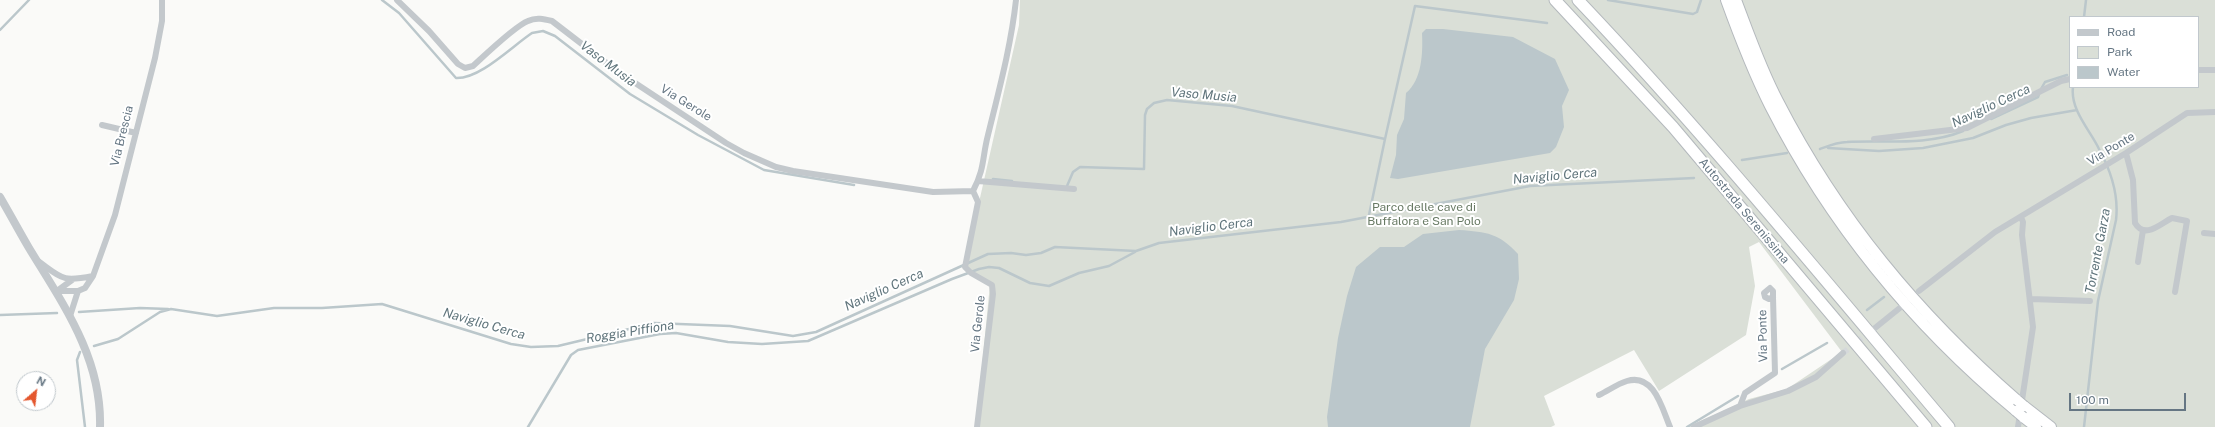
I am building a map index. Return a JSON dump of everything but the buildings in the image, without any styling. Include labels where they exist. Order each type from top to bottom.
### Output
[{"type":"highway","name":"Autostrada Serenissima","points":[[1555,0],[1673,127],[1926,427]]},
{"type":"highway","name":"Autostrada Serenissima","points":[[1578,0],[1638,63],[1719,154],[1948,427]]},
{"type":"highway","points":[[1726,0],[1741,40],[1770,106],[1804,164],[1852,238],[1910,310],[1946,349],[2020,408],[2050,427]]},
{"type":"highway","points":[[1736,0],[1778,101],[1811,159],[1859,232],[1916,304],[2020,408],[2036,427]]},
{"type":"street","name":"Via Brescia","points":[[70,316],[78,291],[85,288],[93,276],[115,215],[155,58],[162,21],[162,0]]},
{"type":"street","name":"Via Gerole","points":[[397,0],[429,31],[458,64],[465,68],[473,66],[528,20],[541,18],[552,21],[617,71],[726,143],[776,167],[933,192],[973,190],[978,202],[966,259],[966,267],[971,272],[992,285],[993,294],[977,427]]},
{"type":"street","points":[[973,190],[978,182],[983,167],[987,138],[1007,60],[1016,0]]},
{"type":"street","points":[[2199,70],[2215,70]]},
{"type":"street","points":[[1874,139],[1967,128],[2061,81],[2069,79]]},
{"type":"street","name":"Via Ponte","points":[[1919,292],[1995,232],[2126,153],[2187,113],[2215,112]]},
{"type":"street","points":[[102,125],[136,133]]},
{"type":"street","points":[[2126,153],[2133,180],[2135,223],[2138,227],[2143,230],[2158,228],[2172,218],[2187,221],[2175,292]]},
{"type":"street","points":[[978,182],[1074,189]]},
{"type":"street","points":[[0,197],[57,291],[80,334],[92,370],[98,398],[100,427]]},
{"type":"street","points":[[2018,427],[2033,327],[2031,300],[2022,235],[2023,222],[2021,217]]},
{"type":"street","points":[[2138,262],[2143,230]]},
{"type":"street","points":[[2204,233],[2215,234]]},
{"type":"street","points":[[37,260],[60,276],[72,280]]},
{"type":"street","points":[[57,291],[72,280],[93,276]]},
{"type":"street","points":[[57,291],[78,291]]},
{"type":"street","name":"Via Ponte","points":[[1740,406],[1745,393],[1775,373],[1774,297]]},
{"type":"street","points":[[2031,300],[2090,301]]},
{"type":"street","points":[[1875,328],[1900,307]]},
{"type":"street","points":[[1694,427],[1740,406],[1788,391],[1816,376],[1843,353]]},
{"type":"street","points":[[1599,395],[1627,381],[1642,380],[1650,385],[1670,427]]},
{"type":"green space","name":"Parco delle cave di Buffalora e San Polo","points":[[1020,0],[2215,0],[2215,427],[1688,427],[1749,399],[1787,389],[1842,352],[1759,242],[1749,247],[1755,286],[1746,335],[1659,391],[1634,350],[1544,396],[1555,425],[1551,427],[976,427],[990,284],[967,270],[966,260],[1019,25]]},
{"type":"water","points":[[1426,29],[1443,29],[1513,37],[1555,59],[1569,90],[1562,106],[1564,127],[1556,147],[1550,153],[1398,179],[1390,178],[1396,155],[1397,135],[1404,119],[1406,93],[1411,88],[1418,74],[1422,57],[1422,33]]},
{"type":"water","points":[[1459,230],[1492,235],[1505,242],[1518,254],[1519,279],[1514,300],[1485,349],[1470,427],[1328,427],[1327,417],[1338,338],[1347,296],[1356,267],[1380,247],[1404,247],[1423,234]]},
{"type":"waterway","name":"Vaso Musia","points":[[0,30],[29,0]]},
{"type":"waterway","name":"Vaso Musia","points":[[382,0],[399,13],[456,78],[465,77],[485,68],[532,33],[543,31],[555,36],[630,94],[698,135],[764,170],[854,185]]},
{"type":"waterway","name":"Vaso Musia","points":[[1608,0],[1693,14],[1697,12],[1701,0]]},
{"type":"waterway","name":"Torrente Garza","points":[[2084,16],[2086,0]]},
{"type":"waterway","name":"Vaso Musia","points":[[1067,186],[1073,172],[1080,167],[1144,169],[1145,115],[1147,109],[1154,103],[1167,100],[1232,106],[1385,139],[1415,6],[1547,23]]},
{"type":"waterway","name":"Naviglio Cerca","points":[[2041,89],[2045,82],[2067,75]]},
{"type":"waterway","name":"Torrente Garza","points":[[2073,88],[2073,95],[2078,112],[2107,166],[2113,183],[2117,211],[2098,301],[2084,427]]},
{"type":"waterway","name":"Naviglio Cerca","points":[[1991,119],[2038,97],[2039,94]]},
{"type":"waterway","points":[[1828,148],[1879,151],[1923,148],[1973,138],[2006,125],[2031,118],[2077,110]]},
{"type":"waterway","name":"Naviglio Cerca","points":[[1820,149],[1844,142],[1920,141],[1949,136],[1963,131]]},
{"type":"waterway","name":"Vaso Musia","points":[[1369,215],[1385,139]]},
{"type":"waterway","name":"Naviglio Cerca","points":[[1742,160],[1787,153]]},
{"type":"waterway","name":"Naviglio Cerca","points":[[94,346],[118,339],[160,312],[171,309],[217,316],[274,308],[322,308],[382,304],[511,344],[531,347],[558,346],[654,323],[730,326],[793,336],[816,332],[988,254],[1011,253],[1026,255],[1041,253],[1055,247],[1136,251],[1159,243],[1341,222],[1530,186],[1694,178]]},
{"type":"waterway","name":"Vaso Musia","points":[[993,179],[1012,181]]},
{"type":"waterway","name":"Roggia Piffiona","points":[[528,427],[571,355],[578,350],[660,334],[676,333],[728,342],[762,344],[808,341],[952,279],[979,269],[989,267],[999,268],[1030,283],[1049,286],[1079,273],[1109,266],[1135,252]]},
{"type":"waterway","points":[[1867,310],[1884,297]]},
{"type":"waterway","points":[[79,312],[140,308],[168,309]]},
{"type":"waterway","points":[[0,315],[57,313]]},
{"type":"waterway","points":[[1782,369],[1827,343]]},
{"type":"waterway","name":"Naviglio Cerca","points":[[80,352],[77,360],[85,427]]},
{"type":"waterway","points":[[1687,427],[1738,396]]},
{"type":"tunnel","points":[[1843,353],[1871,331]]}]
